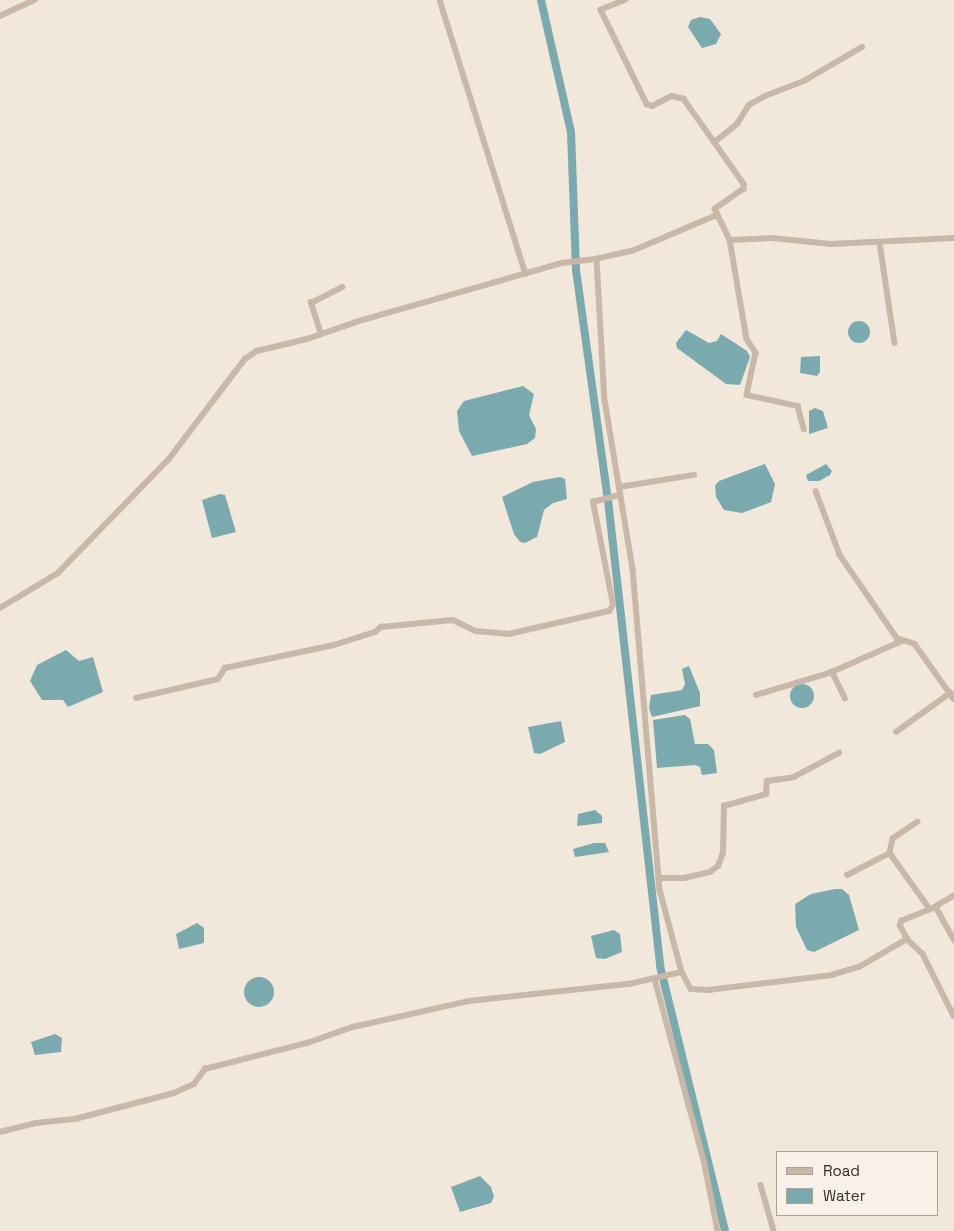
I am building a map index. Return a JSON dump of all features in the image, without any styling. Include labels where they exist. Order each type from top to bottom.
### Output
[{"type":"street","points":[[0,16],[35,0]]},
{"type":"street","points":[[440,0],[526,274]]},
{"type":"street","points":[[626,0],[601,10],[647,104],[652,106],[672,96],[684,99],[716,141],[744,189],[716,206],[718,215],[730,240],[747,339],[756,353],[747,395],[798,406],[804,430]]},
{"type":"street","points":[[716,141],[737,124],[749,105],[765,96],[804,81],[862,47]]},
{"type":"street","points":[[0,608],[58,573],[169,459],[245,359],[256,351],[321,334],[562,263],[633,251],[718,215]]},
{"type":"street","points":[[730,240],[772,238],[831,244],[954,238]]},
{"type":"street","points":[[880,243],[895,343]]},
{"type":"street","points":[[594,259],[605,400],[634,569],[659,878],[682,972],[691,989],[708,990],[832,975],[859,967],[907,939]]},
{"type":"street","points":[[321,334],[311,303],[342,287]]},
{"type":"street","points":[[619,487],[694,475]]},
{"type":"street","points":[[816,491],[840,555],[897,638],[915,644],[954,699]]},
{"type":"street","points":[[136,698],[218,678],[225,668],[334,644],[375,632],[381,627],[453,620],[476,631],[509,634],[609,611],[613,606],[593,502],[620,495]]},
{"type":"street","points":[[756,695],[832,672],[902,641]]},
{"type":"street","points":[[832,672],[845,699]]},
{"type":"street","points":[[896,732],[950,693]]},
{"type":"street","points":[[659,878],[684,878],[710,872],[718,866],[723,853],[724,806],[766,794],[767,781],[794,777],[839,753]]},
{"type":"street","points":[[846,875],[890,853],[894,840],[918,822]]},
{"type":"street","points":[[890,853],[930,909]]},
{"type":"street","points":[[954,896],[930,909],[901,921],[900,926],[907,939],[923,954],[954,1016]]},
{"type":"street","points":[[936,906],[954,940]]},
{"type":"street","points":[[0,1132],[36,1123],[75,1120],[174,1093],[194,1084],[205,1069],[307,1043],[353,1027],[469,1001],[658,978],[682,972]]},
{"type":"street","points":[[658,978],[704,1160],[718,1231]]},
{"type":"street","points":[[761,1185],[774,1231]]},
{"type":"water","points":[[700,17],[710,19],[721,34],[716,44],[702,48],[688,27],[691,20]]},
{"type":"water","points":[[859,321],[867,324],[870,332],[867,340],[859,343],[851,340],[848,332],[851,324]]},
{"type":"water","points":[[686,330],[709,343],[717,341],[721,334],[747,351],[750,357],[740,385],[726,384],[677,348],[676,343]]},
{"type":"water","points":[[820,356],[820,372],[817,376],[800,373],[801,357]]},
{"type":"water","points":[[523,386],[534,394],[529,415],[536,429],[535,438],[527,444],[472,456],[459,431],[457,411],[464,401]]},
{"type":"water","points":[[815,408],[823,411],[828,428],[809,434],[809,411]]},
{"type":"water","points":[[765,464],[775,484],[771,502],[742,513],[724,510],[716,497],[715,486],[719,481]]},
{"type":"water","points":[[826,464],[832,471],[830,475],[819,481],[808,481],[806,475]]},
{"type":"water","points":[[560,477],[565,479],[567,499],[553,503],[544,510],[537,537],[525,543],[520,542],[514,534],[502,497],[533,482]]},
{"type":"water","points":[[220,494],[225,495],[236,532],[212,538],[202,500]]},
{"type":"water","points":[[66,650],[79,661],[93,657],[103,692],[68,707],[63,700],[42,700],[30,681],[37,665]]},
{"type":"water","points":[[689,666],[700,693],[700,706],[652,717],[649,708],[651,695],[682,690],[685,684],[682,669]]},
{"type":"water","points":[[802,684],[811,687],[814,696],[811,705],[802,708],[793,705],[790,696],[793,687]]},
{"type":"water","points":[[685,715],[690,719],[695,744],[708,744],[714,750],[717,773],[702,775],[700,767],[695,765],[657,768],[653,720]]},
{"type":"water","points":[[561,721],[565,742],[540,754],[534,753],[528,727]]},
{"type":"water","points":[[595,810],[602,816],[602,823],[577,826],[578,814]]},
{"type":"water","points":[[594,843],[605,843],[609,852],[575,857],[573,849]]},
{"type":"water","points":[[842,889],[849,895],[859,930],[814,952],[807,950],[796,927],[795,904],[811,894]]},
{"type":"water","points":[[197,923],[204,928],[204,943],[179,949],[176,934]]},
{"type":"water","points":[[614,930],[620,934],[622,952],[605,959],[596,958],[591,936]]},
{"type":"water","points":[[259,977],[270,981],[274,992],[270,1003],[259,1007],[248,1003],[244,992],[248,981]]},
{"type":"water","points":[[55,1034],[62,1038],[61,1052],[35,1055],[31,1042]]},
{"type":"water","points":[[480,1176],[491,1187],[494,1197],[491,1203],[460,1212],[451,1187]]},
{"type":"waterway","points":[[541,0],[571,132],[576,270],[609,509],[660,966],[725,1231]]}]
